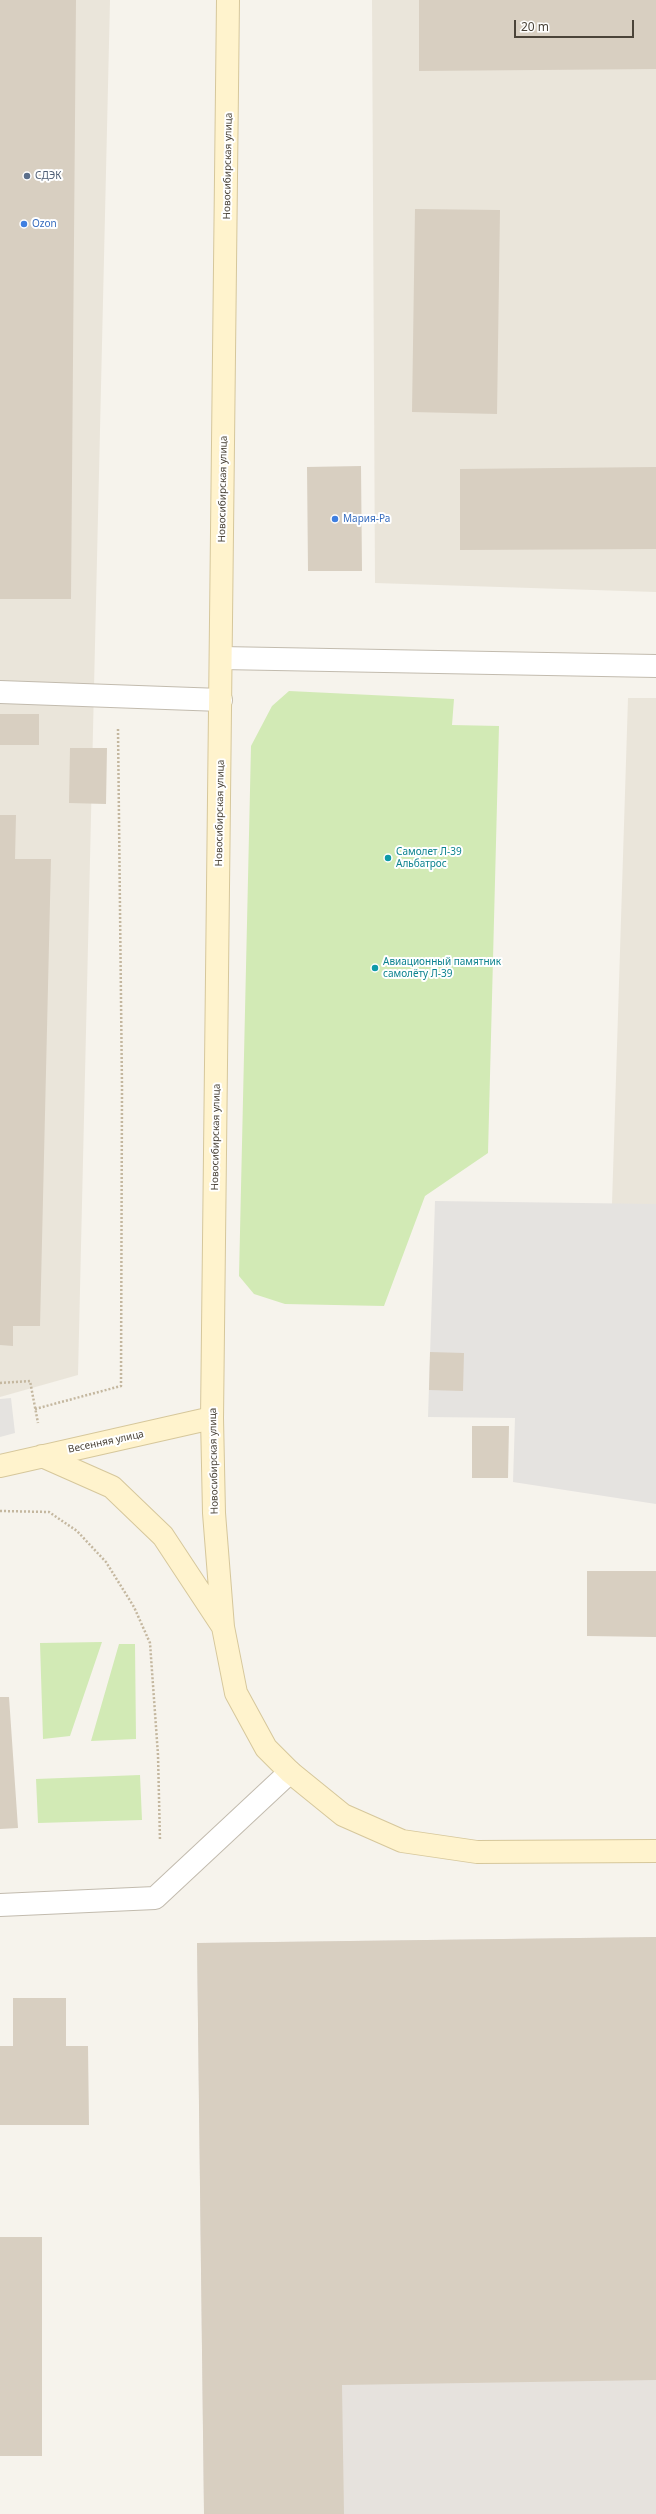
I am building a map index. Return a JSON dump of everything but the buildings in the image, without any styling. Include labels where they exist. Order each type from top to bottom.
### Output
[{"type":"street","name":"Новосибирская улица","points":[[228,0],[212,1418],[214,1513],[223,1627],[236,1694],[266,1748],[290,1772],[343,1815],[402,1841],[477,1852],[656,1851]]},
{"type":"street","points":[[221,658],[656,666]]},
{"type":"street","points":[[0,692],[221,700]]},
{"type":"street","name":"Весенняя улица","points":[[0,1466],[212,1418]]},
{"type":"street","points":[[42,1456],[112,1488],[163,1536],[223,1627]]},
{"type":"street","points":[[0,1905],[155,1898],[290,1772]]},
{"type":"path","points":[[35,1409],[121,1386],[122,1088],[118,696]]},
{"type":"path","points":[[0,1383],[30,1381],[38,1424]]},
{"type":"path","points":[[0,1510],[48,1512],[77,1531],[106,1562],[134,1607],[150,1643],[158,1755],[160,1841]]},
{"type":"shaded area","points":[[0,0],[110,0],[78,1375],[0,1397]]},
{"type":"shaded area","points":[[372,0],[656,0],[656,592],[375,583]]},
{"type":"shaded area","points":[[628,698],[656,698],[656,1204],[612,1204]]},
{"type":"shaded area","points":[[435,1201],[656,1204],[656,1504],[513,1482],[515,1418],[428,1417]]},
{"type":"shaded area","points":[[11,1398],[15,1433],[0,1437],[0,1399]]},
{"type":"shaded area","points":[[656,1937],[656,2514],[204,2514],[197,1943]]},
{"type":"green space","points":[[289,691],[454,699],[452,725],[499,726],[488,1153],[425,1196],[384,1306],[285,1304],[254,1294],[239,1276],[251,746],[272,706]]},
{"type":"green space","points":[[102,1642],[70,1736],[43,1739],[40,1643]]},
{"type":"green space","points":[[119,1644],[135,1644],[136,1739],[91,1741]]},
{"type":"green space","points":[[140,1775],[142,1820],[38,1823],[36,1779]]},
{"type":"place","name":"СДЭК","points":[[27,176]]},
{"type":"place","name":"Ozon","points":[[24,224]]},
{"type":"place","name":"Мария-Ра","points":[[335,519]]},
{"type":"place","name":"Самолет Л-39 Альбатрос","points":[[388,858]]},
{"type":"place","name":"Авиационный памятник самолёту Л-39","points":[[375,968]]}]
